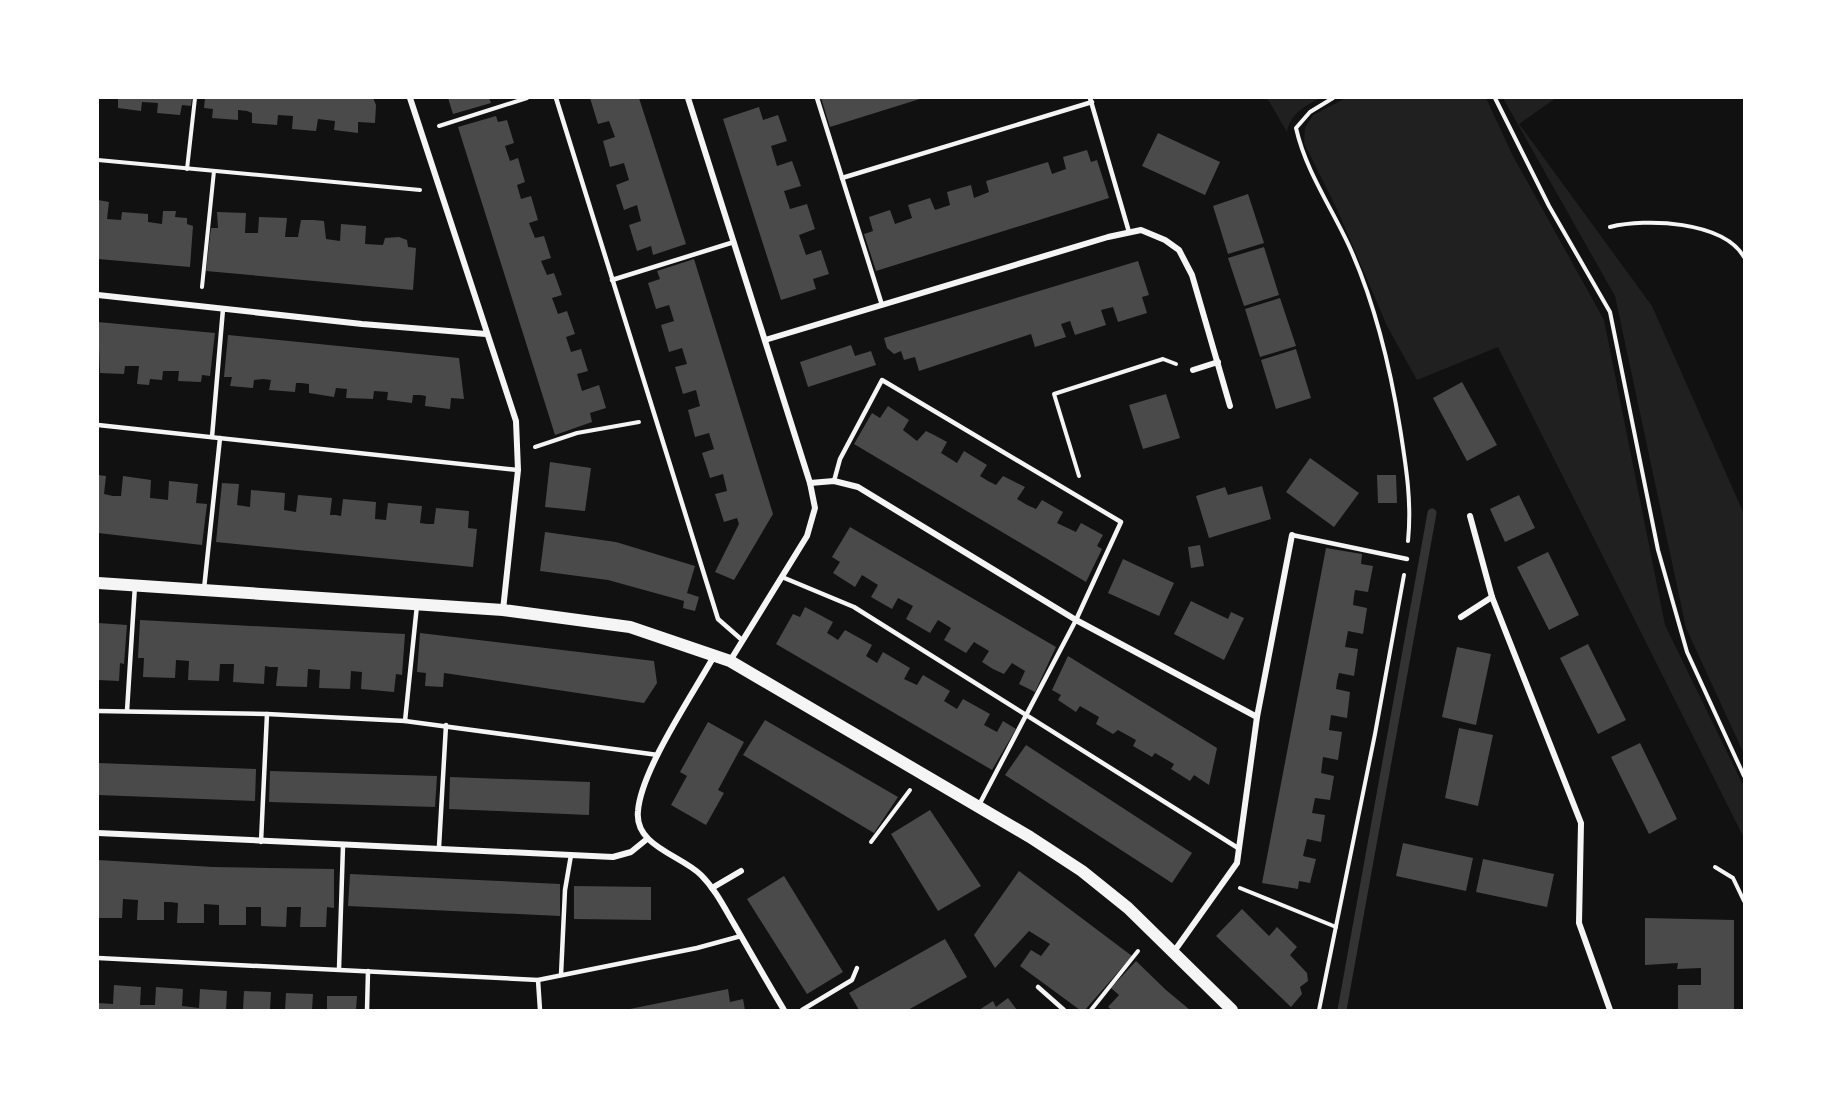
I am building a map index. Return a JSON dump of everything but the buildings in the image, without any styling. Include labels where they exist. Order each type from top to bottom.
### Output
[{"type":"main road","points":[[98,583],[503,610],[630,627],[730,661],[1030,837],[1082,871],[1128,908],[1232,1011]]},
{"type":"street","points":[[410,98],[516,421],[518,470],[503,610]]},
{"type":"street","points":[[688,98],[810,483],[815,508],[807,536],[730,661]]},
{"type":"street","points":[[765,340],[1141,230],[1165,240],[1179,250],[1192,275],[1230,406]]},
{"type":"street","points":[[98,295],[486,334]]},
{"type":"street","points":[[1193,370],[1218,362]]},
{"type":"street","points":[[810,483],[834,482],[858,487],[1076,620],[1257,717]]},
{"type":"street","points":[[1470,516],[1492,597],[1581,823],[1579,923],[1611,1011]]},
{"type":"street","points":[[1173,953],[1237,863],[1257,717],[1292,535]]},
{"type":"street","points":[[1461,617],[1492,597]]},
{"type":"street","points":[[714,656],[658,755],[637,812],[640,826],[647,839],[685,862],[712,888],[784,1011]]},
{"type":"street","points":[[98,833],[613,857],[630,852],[647,839]]},
{"type":"street","points":[[712,888],[741,872]]},
{"type":"lane","points":[[556,98],[718,619],[742,640]]},
{"type":"lane","points":[[817,98],[882,305]]},
{"type":"lane","points":[[842,178],[1091,100],[1129,232]]},
{"type":"lane","points":[[612,280],[734,242]]},
{"type":"lane","points":[[212,437],[223,309]]},
{"type":"lane","points":[[834,482],[840,459],[882,380],[1121,522],[1076,620],[977,807]]},
{"type":"lane","points":[[98,425],[518,470]]},
{"type":"lane","points":[[204,589],[220,438]]},
{"type":"lane","points":[[1292,535],[1407,559]]},
{"type":"lane","points":[[782,577],[854,607],[1238,848]]},
{"type":"lane","points":[[127,711],[135,585]]},
{"type":"lane","points":[[405,722],[417,604]]},
{"type":"lane","points":[[98,711],[267,714],[446,725],[658,755]]},
{"type":"lane","points":[[261,842],[267,714]]},
{"type":"lane","points":[[440,848],[446,725]]},
{"type":"lane","points":[[339,969],[343,846]]},
{"type":"lane","points":[[561,975],[564,890],[571,855]]},
{"type":"lane","points":[[98,958],[538,980],[741,936]]},
{"type":"lane","points":[[802,1011],[852,980],[857,968]]},
{"type":"lane","points":[[367,1011],[368,971]]},
{"type":"lane","points":[[538,980],[540,1011]]},
{"type":"lane","points":[[1038,987],[1064,1011]]},
{"type":"path","points":[[187,169],[195,98]]},
{"type":"path","points":[[421,131],[527,98]]},
{"type":"path","points":[[1319,1011],[1407,559],[1409,483],[1390,366],[1372,304],[1350,248],[1302,153],[1296,128],[1310,112],[1333,98]]},
{"type":"path","points":[[1495,98],[1549,206],[1610,312],[1658,550],[1688,652],[1744,776]]},
{"type":"path","points":[[98,160],[416,191],[438,184]]},
{"type":"path","points":[[200,306],[214,171]]},
{"type":"path","points":[[1610,227],[1631,222],[1684,226],[1720,234],[1744,257]]},
{"type":"path","points":[[1078,498],[1080,479],[1054,394],[1163,359],[1193,370]]},
{"type":"path","points":[[517,451],[577,433],[656,420]]},
{"type":"path","points":[[871,842],[911,789]]},
{"type":"path","points":[[1715,867],[1733,878],[1744,901]]},
{"type":"path","points":[[1225,882],[1336,927]]},
{"type":"path","points":[[1091,1011],[1138,951]]},
{"type":"shaded area","points":[[1267,98],[1320,98],[1295,115],[1287,132]]},
{"type":"shaded area","points":[[1346,98],[1486,98],[1513,156],[1604,320],[1665,625],[1744,787],[1744,838],[1498,347],[1417,380],[1387,326],[1337,209],[1304,143],[1305,128],[1313,115]]},
{"type":"shaded area","points":[[1503,98],[1556,98],[1519,124],[1652,306],[1744,514],[1744,754],[1686,628],[1615,296]]},
{"type":"waterway","points":[[1342,1010],[1432,513]]}]
